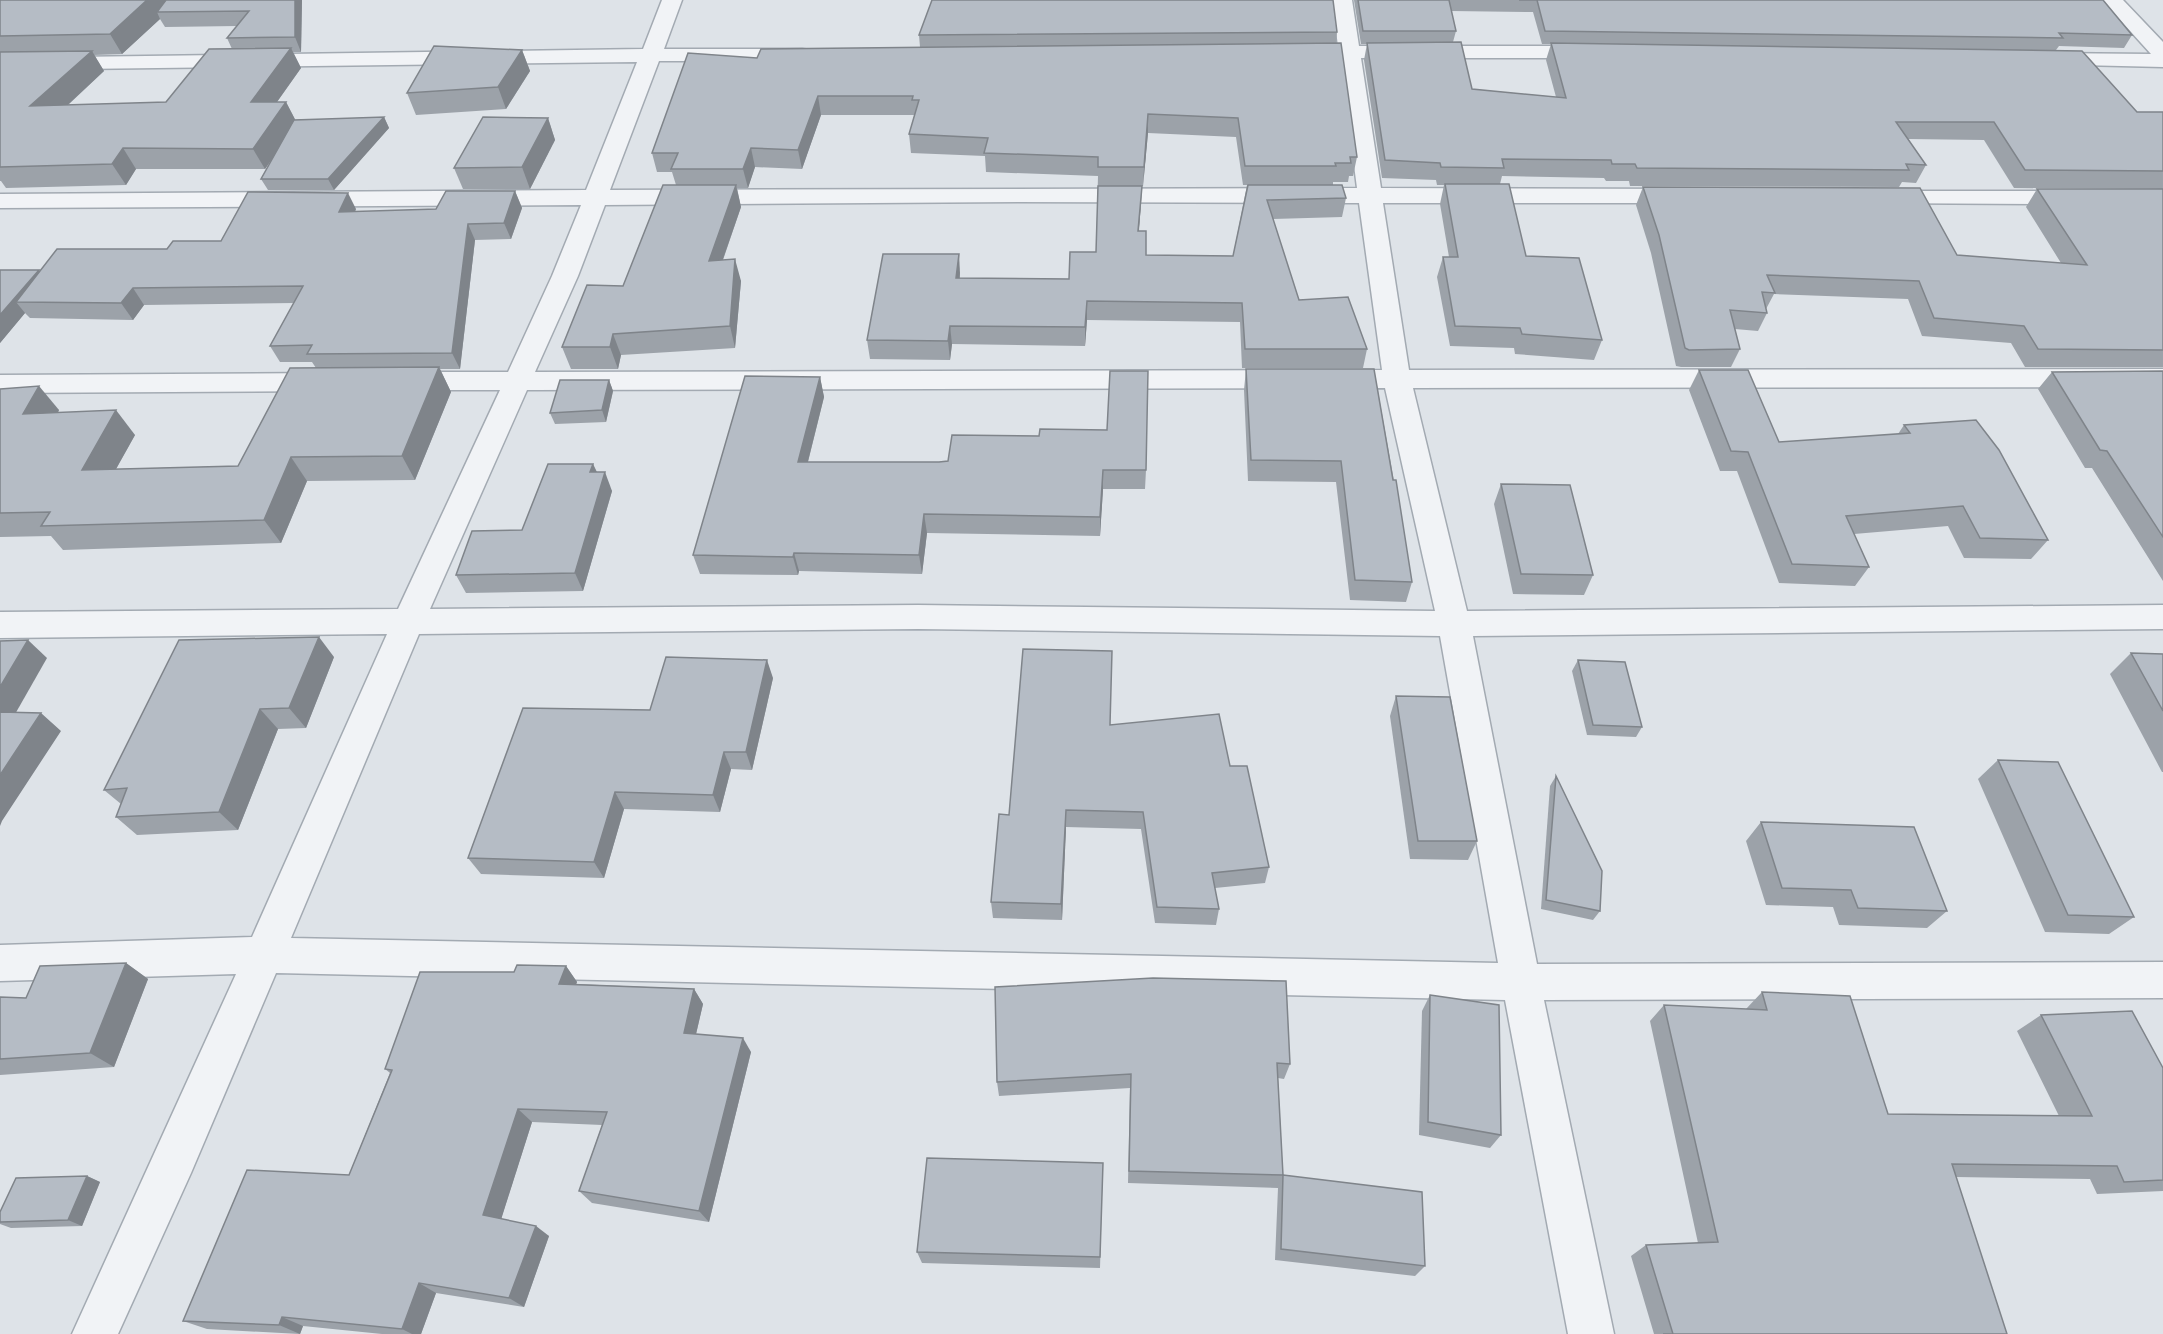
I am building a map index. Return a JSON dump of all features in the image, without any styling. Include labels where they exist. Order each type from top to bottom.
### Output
[{"type":"street","points":[[95,1334],[176,1158],[408,623],[597,199],[672,0]]},
{"type":"street","points":[[1342,0],[1397,380],[1454,624],[1521,982],[1592,1334]]},
{"type":"street","points":[[2112,0],[2163,56]]},
{"type":"street","points":[[1279,52],[1613,53]]},
{"type":"street","points":[[0,64],[652,55],[819,55]]},
{"type":"street","points":[[2019,58],[2163,61]]},
{"type":"street","points":[[0,201],[1369,194],[1703,196]]},
{"type":"street","points":[[1854,198],[2163,198]]},
{"type":"street","points":[[0,384],[516,380],[2163,378]]},
{"type":"street","points":[[0,625],[918,617],[1454,624],[2163,617]]},
{"type":"street","points":[[0,963],[264,955],[1521,982],[2163,981]]},
{"type":"building","points":[[0,0],[147,0],[110,34],[0,36]]},
{"type":"building","points":[[166,0],[295,0],[295,37],[227,38],[249,11],[157,12]]},
{"type":"building","points":[[932,0],[1333,0],[1337,32],[919,35]]},
{"type":"building","points":[[1358,0],[1449,0],[1456,31],[1363,31]]},
{"type":"building","points":[[1537,0],[2103,0],[2132,35],[2059,33],[2063,38],[1545,31]]},
{"type":"building","points":[[1461,42],[1472,89],[1566,98],[1551,43],[2082,51],[2137,112],[2163,112],[2163,171],[2025,170],[1994,122],[1896,122],[1926,165],[1906,164],[1909,170],[1637,168],[1635,164],[1612,164],[1611,160],[1502,159],[1504,168],[1441,167],[1440,163],[1385,160],[1367,43]]},
{"type":"building","points":[[1341,43],[1357,157],[1350,157],[1351,163],[1335,163],[1336,166],[1245,166],[1238,118],[1148,114],[1144,167],[1098,167],[1098,157],[984,153],[988,138],[909,134],[919,100],[912,100],[913,96],[818,96],[798,150],[751,148],[743,169],[671,169],[678,153],[652,153],[688,53],[757,58],[761,49]]},
{"type":"building","points":[[434,46],[522,50],[498,87],[407,93]]},
{"type":"building","points":[[291,48],[251,102],[286,102],[253,149],[123,148],[112,164],[0,167],[0,52],[92,51],[30,106],[166,102],[209,49]]},
{"type":"building","points":[[384,117],[328,179],[261,179],[294,120]]},
{"type":"building","points":[[483,117],[548,118],[522,167],[454,168]]},
{"type":"building","points":[[1445,184],[1509,184],[1526,256],[1579,258],[1602,340],[1522,334],[1520,328],[1455,326],[1443,257],[1458,257]]},
{"type":"building","points":[[663,185],[736,185],[709,261],[735,259],[730,326],[613,334],[610,347],[562,347],[587,285],[623,286]]},
{"type":"building","points":[[1248,185],[1342,185],[1346,198],[1267,200],[1299,300],[1348,297],[1367,349],[1245,349],[1242,303],[1087,301],[1085,327],[950,326],[948,341],[867,340],[883,254],[959,254],[956,278],[1069,279],[1070,252],[1096,252],[1098,186],[1142,186],[1138,231],[1146,231],[1146,255],[1233,256]]},
{"type":"building","points":[[1643,187],[1920,188],[1957,255],[2087,265],[2037,189],[2163,189],[2163,350],[2038,349],[2024,326],[1934,318],[1919,281],[1767,275],[1775,293],[1762,292],[1767,313],[1730,310],[1740,349],[1689,350],[1685,348],[1659,235]]},
{"type":"building","points":[[446,191],[515,191],[504,223],[468,224],[452,353],[307,354],[312,345],[270,346],[303,286],[133,288],[121,303],[16,302],[57,249],[167,249],[173,241],[221,241],[248,192],[348,193],[339,212],[436,209]]},
{"type":"building","points":[[0,270],[39,270],[0,315]]},
{"type":"building","points":[[439,367],[402,456],[291,457],[264,520],[41,526],[50,512],[0,513],[0,389],[39,386],[23,414],[116,410],[82,470],[238,466],[290,368]]},
{"type":"building","points":[[1246,369],[1374,369],[1393,480],[1396,480],[1412,582],[1355,580],[1341,461],[1251,460]]},
{"type":"building","points":[[1699,370],[1748,370],[1779,442],[1910,433],[1904,425],[1976,420],[1999,450],[2048,540],[1980,538],[1963,506],[1846,516],[1869,567],[1792,564],[1748,452],[1731,451]]},
{"type":"building","points":[[1110,371],[1148,371],[1146,470],[1103,470],[1100,517],[924,514],[919,555],[794,553],[793,557],[693,555],[745,376],[820,377],[798,462],[939,462],[948,461],[952,435],[1039,436],[1040,429],[1107,430]]},
{"type":"building","points":[[2163,371],[2163,537],[2107,451],[2100,450],[2052,372]]},
{"type":"building","points":[[560,380],[609,380],[602,410],[550,413]]},
{"type":"building","points":[[548,464],[593,464],[590,472],[605,472],[575,573],[456,575],[472,531],[522,530]]},
{"type":"building","points":[[1501,484],[1570,485],[1593,575],[1521,574]]},
{"type":"building","points":[[319,637],[289,708],[260,709],[219,812],[116,817],[127,788],[104,790],[179,640]]},
{"type":"building","points":[[28,640],[0,687],[0,641]]},
{"type":"building","points":[[1023,649],[1112,651],[1110,725],[1219,714],[1230,766],[1247,766],[1269,867],[1212,873],[1219,909],[1157,907],[1143,812],[1066,810],[1061,904],[991,902],[999,814],[1009,815]]},
{"type":"building","points":[[2131,653],[2163,654],[2163,711]]},
{"type":"building","points":[[666,657],[767,660],[746,752],[724,752],[713,795],[615,792],[594,862],[468,858],[523,708],[650,710]]},
{"type":"building","points":[[1578,660],[1625,662],[1642,727],[1593,725]]},
{"type":"building","points":[[1396,696],[1450,697],[1477,841],[1418,841]]},
{"type":"building","points":[[0,712],[41,713],[0,775]]},
{"type":"building","points":[[1998,760],[2058,762],[2134,917],[2068,915]]},
{"type":"building","points":[[1556,776],[1602,871],[1600,911],[1546,900]]},
{"type":"building","points":[[1761,822],[1914,827],[1947,911],[1858,908],[1851,890],[1782,888]]},
{"type":"building","points":[[126,963],[90,1053],[0,1059],[0,997],[26,998],[40,966]]},
{"type":"building","points":[[517,965],[566,966],[559,984],[694,989],[684,1033],[743,1038],[699,1211],[579,1191],[607,1112],[518,1109],[483,1215],[536,1226],[509,1298],[419,1283],[402,1329],[282,1317],[279,1325],[183,1321],[247,1170],[349,1175],[392,1070],[385,1069],[420,972],[514,972]]},
{"type":"building","points":[[1153,978],[1286,981],[1290,1064],[1277,1063],[1283,1175],[1129,1171],[1131,1074],[997,1082],[995,987]]},
{"type":"building","points":[[1762,992],[1850,996],[1888,1114],[2092,1116],[2041,1015],[2132,1011],[2163,1068],[2163,1180],[2124,1182],[2117,1166],[1952,1164],[2007,1334],[1673,1334],[1646,1245],[1718,1242],[1664,1005],[1767,1010]]},
{"type":"building","points":[[1430,995],[1499,1005],[1501,1135],[1428,1122]]},
{"type":"building","points":[[927,1158],[1103,1163],[1100,1257],[917,1252]]},
{"type":"building","points":[[1283,1175],[1422,1192],[1425,1266],[1281,1249]]},
{"type":"building","points":[[87,1176],[68,1220],[0,1222],[0,1212],[16,1178]]}]
